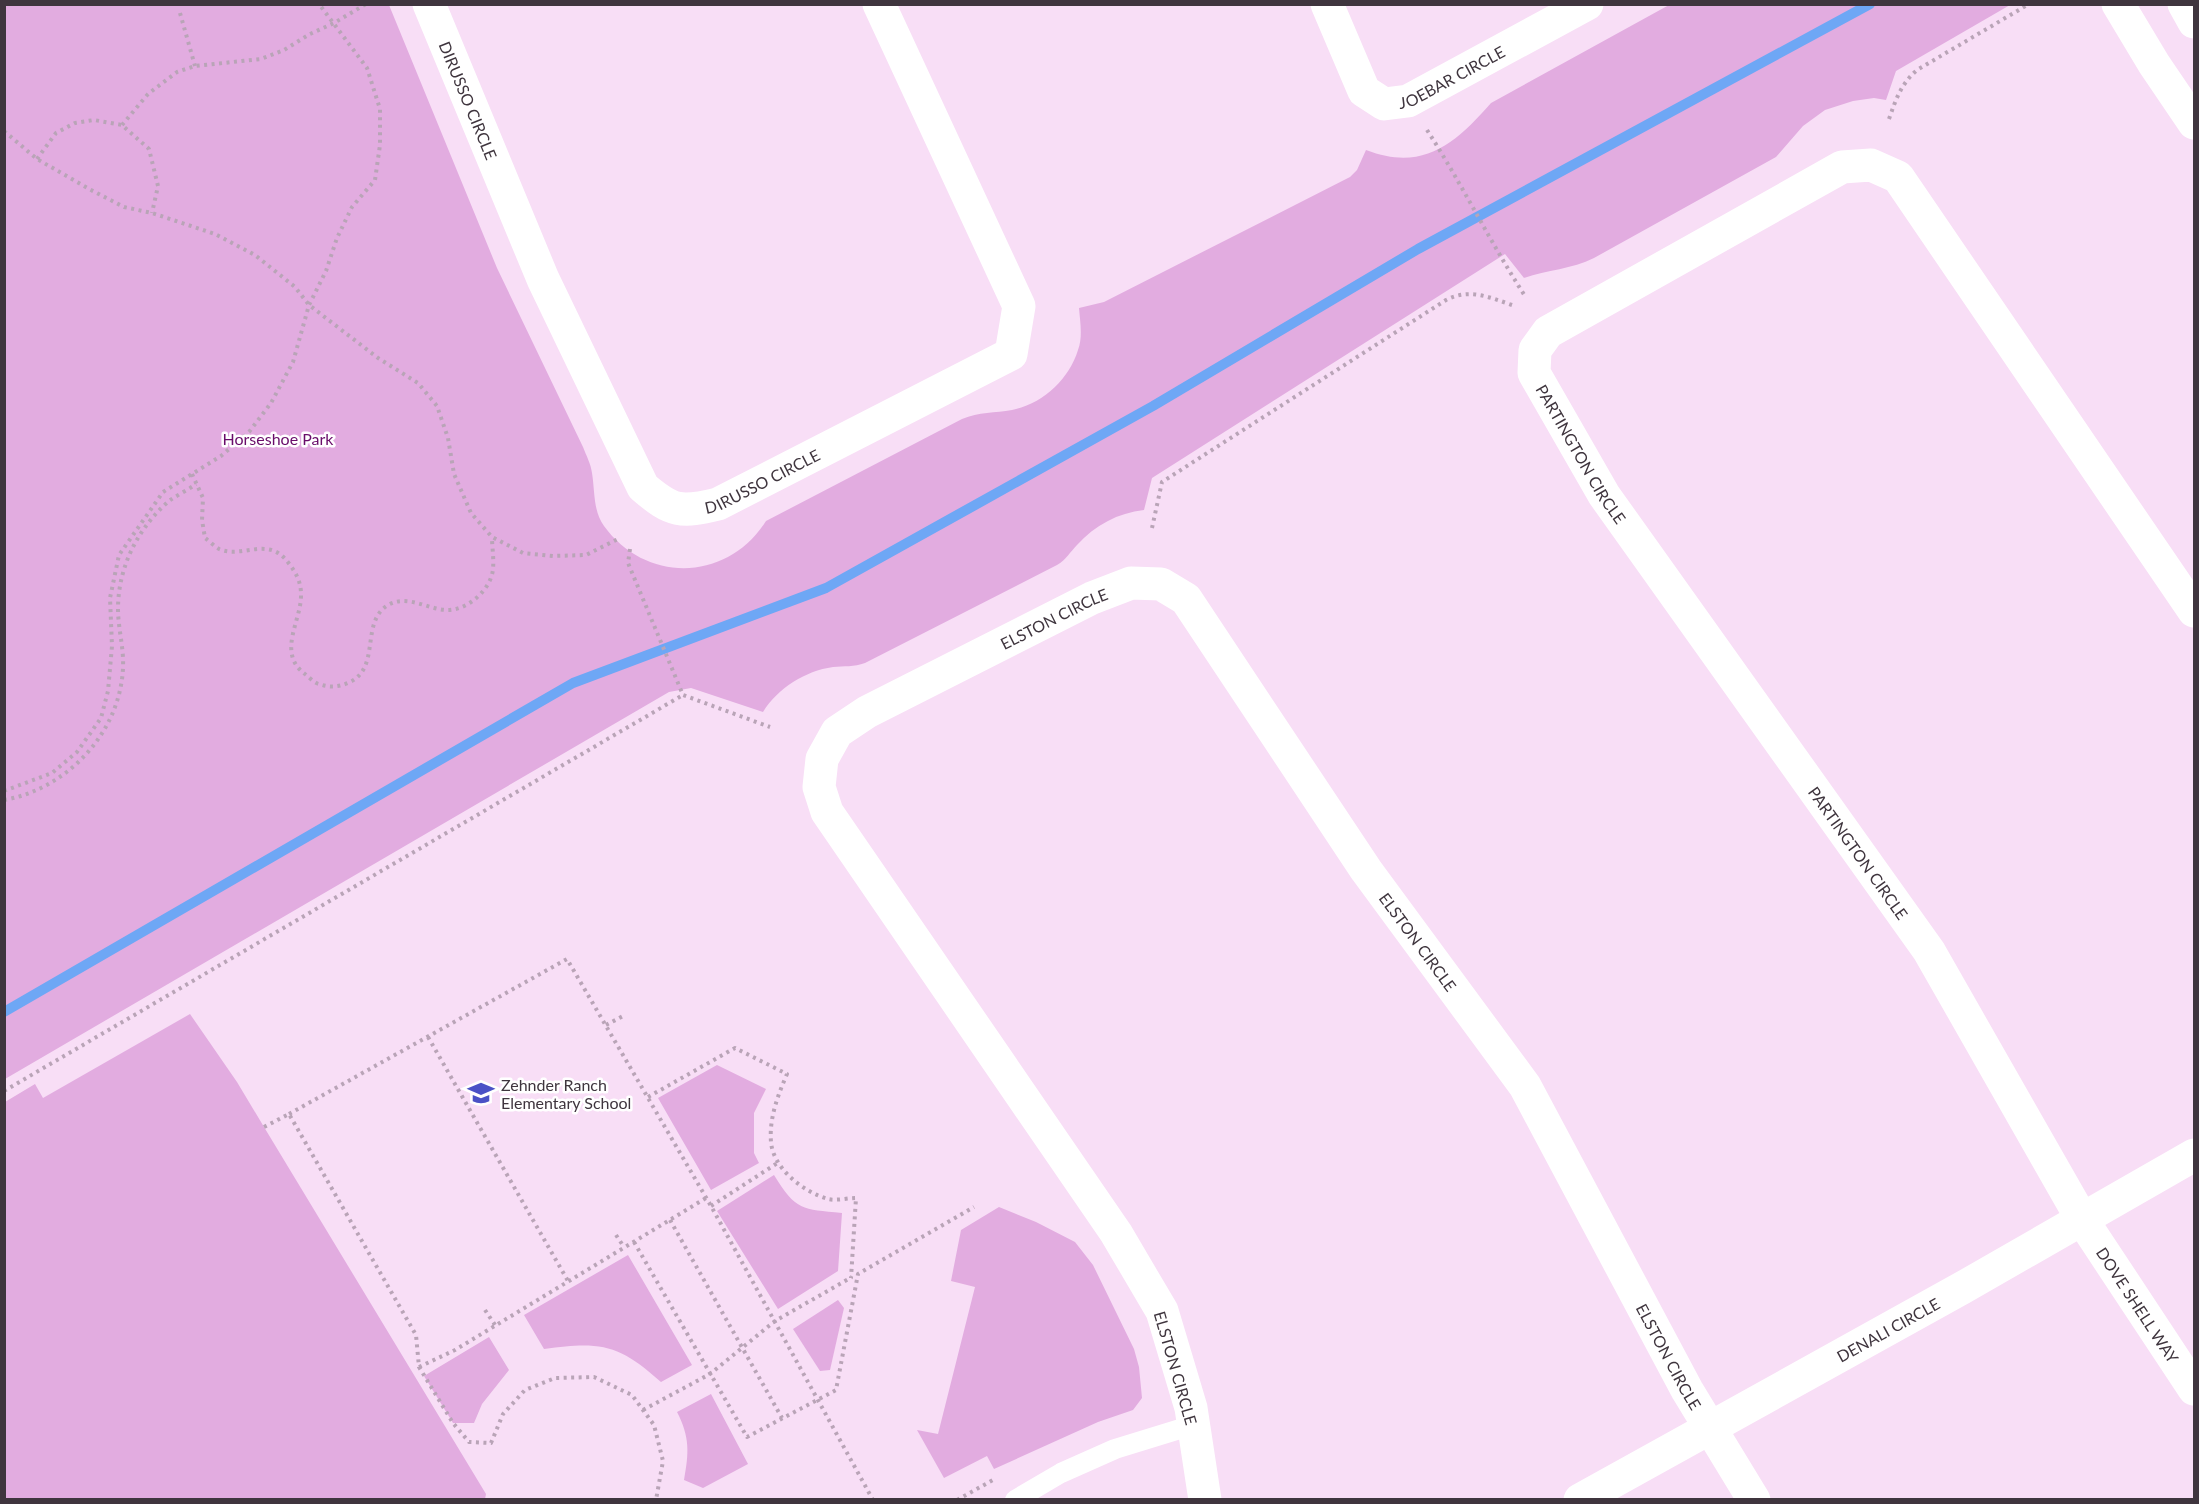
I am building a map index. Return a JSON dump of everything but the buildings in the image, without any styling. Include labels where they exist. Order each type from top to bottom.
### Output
[{"type":"street","name":"DIRUSSO CIRCLE","points":[[429,4],[543,279],[643,487],[664,505],[693,510],[718,504],[1011,354],[1019,306],[879,4]]},
{"type":"street","name":"JOEBAR CIRCLE","points":[[1327,4],[1365,91],[1384,104],[1408,102],[1587,4]]},
{"type":"street","points":[[2118,4],[2154,64],[2194,123]]},
{"type":"street","points":[[2184,4],[2194,22]]},
{"type":"street","name":"PARTINGTON CIRCLE","points":[[2083,1221],[1929,951],[1604,495],[1534,373],[1535,351],[1548,332],[1842,167],[1871,165],[1898,177],[2194,611]]},
{"type":"street","name":"ELSTON CIRCLE","points":[[1204,1500],[1191,1408],[1162,1311],[1116,1233],[826,812],[819,788],[822,759],[837,732],[867,712],[1092,598],[1131,583],[1161,584],[1186,599],[1366,870],[1525,1086],[1687,1390],[1754,1500]]},
{"type":"street","name":"DENALI CIRCLE","points":[[1580,1500],[2083,1221],[2194,1155]]},
{"type":"street","name":"DOVE SHELL WAY","points":[[2083,1221],[2194,1389]]},
{"type":"lane","points":[[1015,1500],[1060,1473],[1115,1449],[1193,1425]]},
{"type":"path","points":[[4,791],[52,773],[77,752],[101,718],[108,691],[112,646],[110,598],[119,555],[163,492],[221,456],[249,432],[272,403],[293,362],[309,305],[352,207],[375,180],[380,145],[380,109],[367,68],[319,4]]},
{"type":"path","points":[[122,125],[161,82],[177,72],[195,66],[261,59],[284,50],[310,34],[334,24],[366,4]]},
{"type":"path","points":[[1889,119],[1899,90],[1917,70],[2028,4]]},
{"type":"path","points":[[180,13],[195,66]]},
{"type":"path","points":[[37,159],[56,133],[75,123],[94,120],[122,125],[149,149],[158,186],[152,213]]},
{"type":"path","points":[[4,131],[37,159],[124,207],[152,213],[215,234],[255,255],[295,287],[309,305],[378,358],[418,383],[437,406],[448,438],[454,474],[471,513],[492,537],[523,553],[553,556],[586,555],[620,538]]},
{"type":"path","points":[[1444,158],[1499,256],[1525,296]]},
{"type":"path","points":[[1152,528],[1162,482],[1446,300],[1467,293],[1512,305]]},
{"type":"path","points":[[192,474],[203,498],[202,520],[205,538],[220,549],[244,551],[269,548],[286,559],[298,576],[301,592],[300,608],[293,628],[290,650],[299,670],[318,684],[339,687],[356,679],[366,668],[376,617],[389,604],[407,601],[446,610],[465,606],[483,592],[493,571],[492,537]]},
{"type":"path","points":[[4,800],[46,787],[69,772],[87,755],[101,734],[118,692],[123,667],[117,608],[120,578],[131,549],[150,521],[170,500],[196,484]]},
{"type":"path","points":[[630,549],[628,563],[637,589],[683,694],[770,727]]},
{"type":"path","points":[[4,1091],[683,694]]},
{"type":"path","points":[[264,1127],[567,959],[711,1206],[873,1500]]},
{"type":"path","points":[[606,1025],[625,1015]]},
{"type":"path","points":[[428,1036],[568,1281]]},
{"type":"path","points":[[648,1097],[735,1048],[787,1074],[772,1116],[771,1144],[782,1168],[805,1189],[829,1199],[856,1198],[851,1278]]},
{"type":"path","points":[[289,1114],[416,1335],[419,1367],[453,1423],[469,1442],[491,1443],[503,1414],[525,1390],[555,1378],[594,1377],[632,1395],[654,1425],[663,1461],[656,1500]]},
{"type":"path","points":[[711,1206],[779,1162]]},
{"type":"path","points":[[419,1367],[455,1350],[706,1198]]},
{"type":"path","points":[[643,1410],[710,1374],[775,1321],[974,1207]]},
{"type":"path","points":[[670,1220],[782,1418]]},
{"type":"path","points":[[616,1235],[624,1248]]},
{"type":"path","points":[[634,1242],[747,1437],[836,1390],[858,1274]]},
{"type":"path","points":[[485,1310],[495,1325]]},
{"type":"green space","name":"Horseshoe Park","points":[[4,5],[389,5],[497,268],[583,447],[591,470],[600,520],[621,545],[642,558],[664,566],[686,568],[709,565],[731,556],[750,541],[766,521],[962,419],[1023,407],[1044,396],[1061,380],[1074,361],[1080,340],[1079,308],[1104,302],[1350,177],[1357,170],[1366,150],[1386,156],[1405,158],[1421,156],[1436,150],[1451,142],[1464,131],[1491,103],[1669,5],[2010,5],[1896,71],[1886,100],[1874,98],[1853,101],[1825,110],[1803,126],[1776,157],[1594,258],[1577,265],[1524,278],[1505,254],[1152,478],[1144,510],[1116,517],[1099,526],[1057,565],[865,663],[812,672],[784,688],[763,712],[691,688],[669,692],[5,1079]]},
{"type":"green space","points":[[190,1014],[237,1082],[486,1494],[485,1499],[5,1499],[5,1102],[35,1084],[43,1098]]},
{"type":"green space","points":[[717,1065],[766,1089],[754,1113],[754,1153],[759,1163],[711,1190],[658,1098]]},
{"type":"green space","points":[[774,1175],[788,1196],[801,1206],[842,1213],[838,1271],[778,1309],[717,1211]]},
{"type":"green space","points":[[999,1207],[1036,1222],[1075,1242],[1093,1265],[1134,1349],[1139,1367],[1142,1398],[1133,1410],[1098,1422],[994,1469],[987,1456],[944,1478],[917,1430],[938,1434],[975,1287],[951,1281],[961,1230]]},
{"type":"green space","points":[[628,1255],[692,1365],[661,1382],[633,1360],[608,1348],[580,1345],[544,1349],[524,1315]]},
{"type":"green space","points":[[838,1300],[844,1308],[830,1370],[820,1371],[793,1329]]},
{"type":"green space","points":[[489,1337],[509,1370],[482,1404],[474,1423],[453,1423],[424,1376]]},
{"type":"green space","points":[[711,1394],[748,1464],[703,1488],[684,1480],[687,1445],[677,1412]]},
{"type":"waterway","points":[[4,1012],[573,683],[826,588],[1153,406],[1418,249],[1870,4]]},
{"type":"place","name":"Zehnder Ranch Elementary School","points":[[481,1093]]}]
